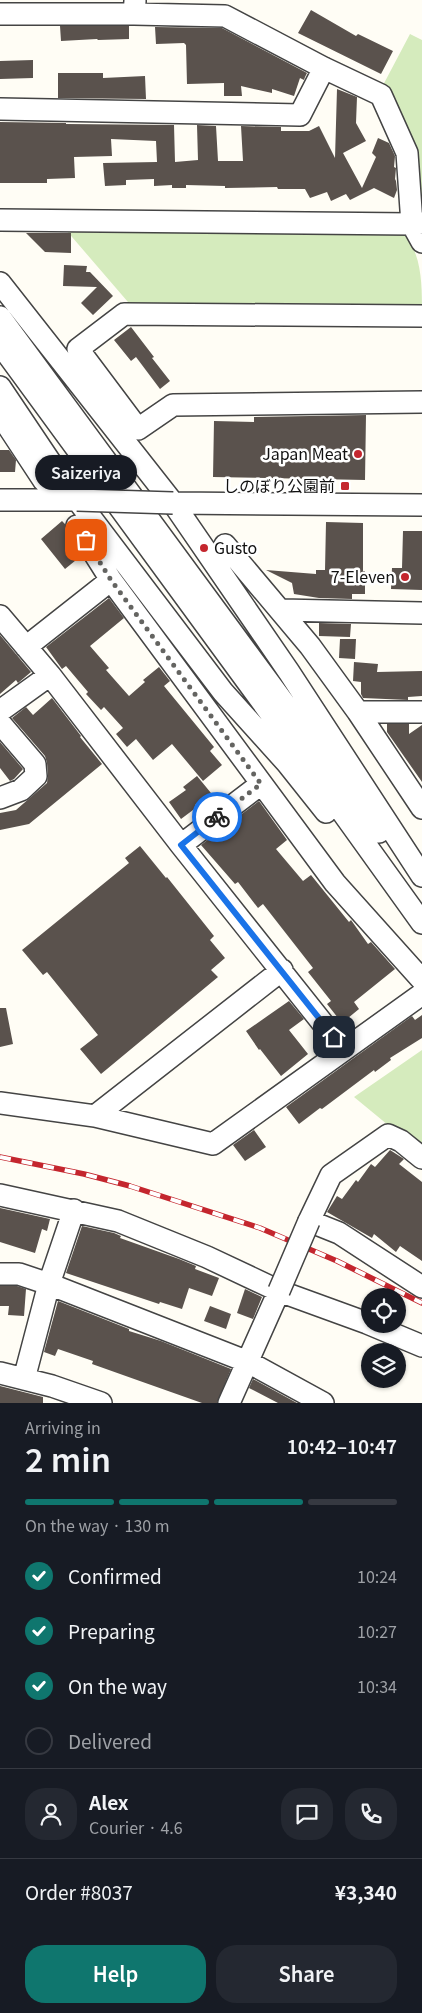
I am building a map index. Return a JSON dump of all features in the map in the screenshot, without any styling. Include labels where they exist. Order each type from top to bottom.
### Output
[{"type":"street","points":[[0,14],[135,7],[214,8],[225,16],[324,68],[381,95],[407,153],[417,223],[422,242]]},
{"type":"street","points":[[0,109],[300,115],[324,68]]},
{"type":"street","points":[[0,220],[417,223]]},
{"type":"street","points":[[0,283],[173,503],[289,672],[422,876]]},
{"type":"street","points":[[422,316],[124,314],[78,349],[138,430],[173,404],[422,402]]},
{"type":"street","points":[[0,317],[422,891]]},
{"type":"street","points":[[0,344],[320,781],[422,924]]},
{"type":"street","points":[[0,387],[77,500],[222,692],[287,763],[406,913],[422,924]]},
{"type":"street","points":[[0,414],[44,481]]},
{"type":"street","points":[[0,500],[422,505]]},
{"type":"street","points":[[77,526],[111,580],[335,884],[422,980]]},
{"type":"street","points":[[225,545],[281,610],[358,712],[422,808]]},
{"type":"street","points":[[26,647],[111,580]]},
{"type":"street","points":[[281,610],[422,613]]},
{"type":"street","points":[[0,616],[50,675],[181,845],[344,1050]]},
{"type":"street","points":[[0,711],[50,675]]},
{"type":"street","points":[[358,712],[422,712]]},
{"type":"street","points":[[0,723],[35,764],[36,776],[21,790],[0,798]]},
{"type":"street","points":[[181,845],[261,784]]},
{"type":"street","points":[[95,1116],[282,970]]},
{"type":"street","points":[[0,1103],[95,1116],[213,1144],[422,994]]},
{"type":"street","points":[[229,1403],[331,1175],[388,1135],[401,1141],[422,1158]]},
{"type":"street","points":[[0,1195],[118,1221],[207,1256],[279,1291],[384,1329],[422,1346]]},
{"type":"street","points":[[24,1379],[49,1284],[74,1210]]},
{"type":"street","points":[[309,1221],[339,1233],[422,1287]]},
{"type":"street","points":[[0,1274],[19,1274],[49,1284],[248,1362],[323,1403]]},
{"type":"street","points":[[0,1373],[101,1403]]},
{"type":"green space","points":[[410,34],[422,40],[422,212],[416,212],[381,89]]},
{"type":"green space","points":[[400,229],[413,247],[417,257],[422,290],[422,313],[134,309],[66,230]]},
{"type":"green space","points":[[422,1050],[422,1153],[354,1097]]},
{"type":"building","points":[[311,10],[356,36],[358,34],[393,51],[381,74],[298,33]]},
{"type":"building","points":[[60,26],[129,26],[129,39],[61,41]]},
{"type":"building","points":[[155,27],[222,28],[307,73],[304,80],[300,78],[294,96],[272,89],[272,93],[241,86],[242,96],[224,96],[224,83],[187,84],[186,45],[184,43],[156,44]]},
{"type":"building","points":[[33,60],[33,78],[0,79],[0,61]]},
{"type":"building","points":[[58,73],[103,73],[103,78],[145,76],[146,99],[58,98]]},
{"type":"building","points":[[337,89],[357,97],[356,123],[366,141],[343,153],[362,188],[376,157],[372,153],[378,138],[389,143],[395,156],[394,167],[396,168],[397,190],[394,198],[374,188],[350,200],[346,194],[331,201],[327,192],[310,198],[305,189],[278,189],[277,187],[225,188],[225,186],[186,185],[186,188],[172,188],[172,185],[154,186],[154,179],[126,180],[126,185],[105,186],[103,163],[157,162],[156,141],[111,139],[112,156],[74,157],[75,178],[47,179],[47,183],[0,183],[0,122],[174,125],[175,162],[198,160],[197,125],[216,126],[218,161],[243,161],[241,126],[281,127],[281,131],[309,131],[319,126],[335,158]]},
{"type":"building","points":[[26,233],[71,233],[71,253],[45,252]]},
{"type":"building","points":[[64,265],[87,266],[86,272],[90,272],[113,296],[93,315],[81,303],[97,287],[63,286]]},
{"type":"building","points":[[131,327],[170,381],[160,389],[136,357],[131,361],[114,340]]},
{"type":"building","points":[[366,415],[365,480],[213,477],[214,421],[254,422],[254,417]]},
{"type":"building","points":[[0,450],[9,450],[16,460],[15,472],[0,472]]},
{"type":"building","points":[[62,521],[65,524],[66,533],[81,556],[65,569],[41,539]]},
{"type":"building","points":[[326,522],[363,523],[365,594],[352,594],[352,599],[319,598],[294,594],[292,583],[266,570],[316,574],[316,570],[325,570]]},
{"type":"building","points":[[403,531],[422,531],[422,590],[391,589],[392,568],[402,568]]},
{"type":"building","points":[[109,598],[124,618],[90,646],[109,668],[106,670],[129,696],[145,682],[143,680],[159,667],[170,681],[164,686],[214,747],[210,751],[222,765],[203,781],[172,744],[153,760],[136,739],[127,747],[116,734],[123,728],[104,707],[101,710],[86,694],[88,692],[66,666],[62,669],[46,647]]},
{"type":"building","points":[[319,623],[351,624],[350,637],[319,636]]},
{"type":"building","points":[[0,635],[31,672],[18,683],[16,680],[0,694]]},
{"type":"building","points":[[340,639],[356,639],[355,659],[339,658]]},
{"type":"building","points":[[354,662],[378,664],[377,672],[422,671],[422,696],[408,697],[408,700],[363,698],[361,682],[353,681]]},
{"type":"building","points":[[52,698],[102,764],[29,824],[0,830],[0,813],[16,810],[47,783],[48,775],[45,756],[12,718],[26,707],[33,715]]},
{"type":"building","points":[[387,724],[409,724],[409,734],[422,725],[422,782],[387,732]]},
{"type":"building","points":[[0,742],[23,769],[10,781],[0,768]]},
{"type":"building","points":[[197,776],[211,793],[181,819],[169,802],[186,790],[183,787]]},
{"type":"building","points":[[259,801],[287,840],[276,849],[303,881],[311,875],[349,922],[351,920],[368,944],[371,942],[395,969],[354,1002],[359,1009],[342,1023],[327,1004],[331,1001],[308,972],[313,968],[263,904],[258,908],[238,882],[235,884],[201,845]]},
{"type":"building","points":[[140,846],[214,936],[210,940],[225,958],[211,970],[218,977],[101,1074],[80,1049],[98,1035],[47,972],[43,975],[22,950],[129,863],[125,858]]},
{"type":"building","points":[[289,1001],[304,1019],[289,1030],[308,1054],[281,1076],[246,1031]]},
{"type":"building","points":[[0,1008],[6,1008],[13,1044],[0,1047]]},
{"type":"building","points":[[422,1015],[422,1038],[390,1058],[391,1060],[375,1072],[374,1070],[299,1124],[286,1107],[412,1016],[415,1020]]},
{"type":"building","points":[[254,1130],[266,1147],[245,1161],[233,1145]]},
{"type":"building","points":[[390,1150],[404,1159],[399,1164],[422,1182],[422,1261],[400,1246],[396,1252],[374,1234],[372,1238],[327,1212],[337,1196],[342,1199],[371,1164],[375,1167]]},
{"type":"building","points":[[0,1208],[50,1219],[47,1231],[42,1229],[35,1253],[0,1242]]},
{"type":"building","points":[[82,1226],[114,1233],[121,1236],[120,1238],[179,1259],[196,1266],[195,1269],[219,1278],[212,1296],[189,1288],[182,1309],[160,1302],[159,1304],[66,1273]]},
{"type":"building","points":[[0,1286],[17,1286],[26,1289],[24,1316],[8,1315],[9,1306],[0,1306]]},
{"type":"building","points":[[245,1289],[262,1297],[253,1319],[237,1313]]},
{"type":"building","points":[[58,1301],[129,1329],[129,1331],[161,1341],[231,1369],[217,1403],[202,1403],[92,1364],[93,1361],[58,1349],[55,1356],[44,1352]]},
{"type":"building","points":[[210,1306],[231,1314],[226,1329],[204,1321]]},
{"type":"building","points":[[253,1379],[297,1403],[278,1403],[249,1388]]},
{"type":"building","points":[[0,1386],[43,1397],[43,1403],[0,1403]]},
{"type":"railway","points":[[0,1157],[84,1174],[130,1186],[260,1228],[337,1261],[422,1303]]},
{"type":"way so far","points":[[86,540],[111,580],[261,784],[217,817]]},
{"type":"place","name":"Japan Meat","points":[[358,454]]},
{"type":"place","name":"しのぼり公園前","points":[[345,486]]},
{"type":"place","name":"Saizeriya","points":[[86,540]]},
{"type":"place","name":"Gusto","points":[[204,548]]},
{"type":"place","name":"7-Eleven","points":[[405,577]]},
{"type":"route","points":[[217,817],[181,845],[334,1037]]}]
